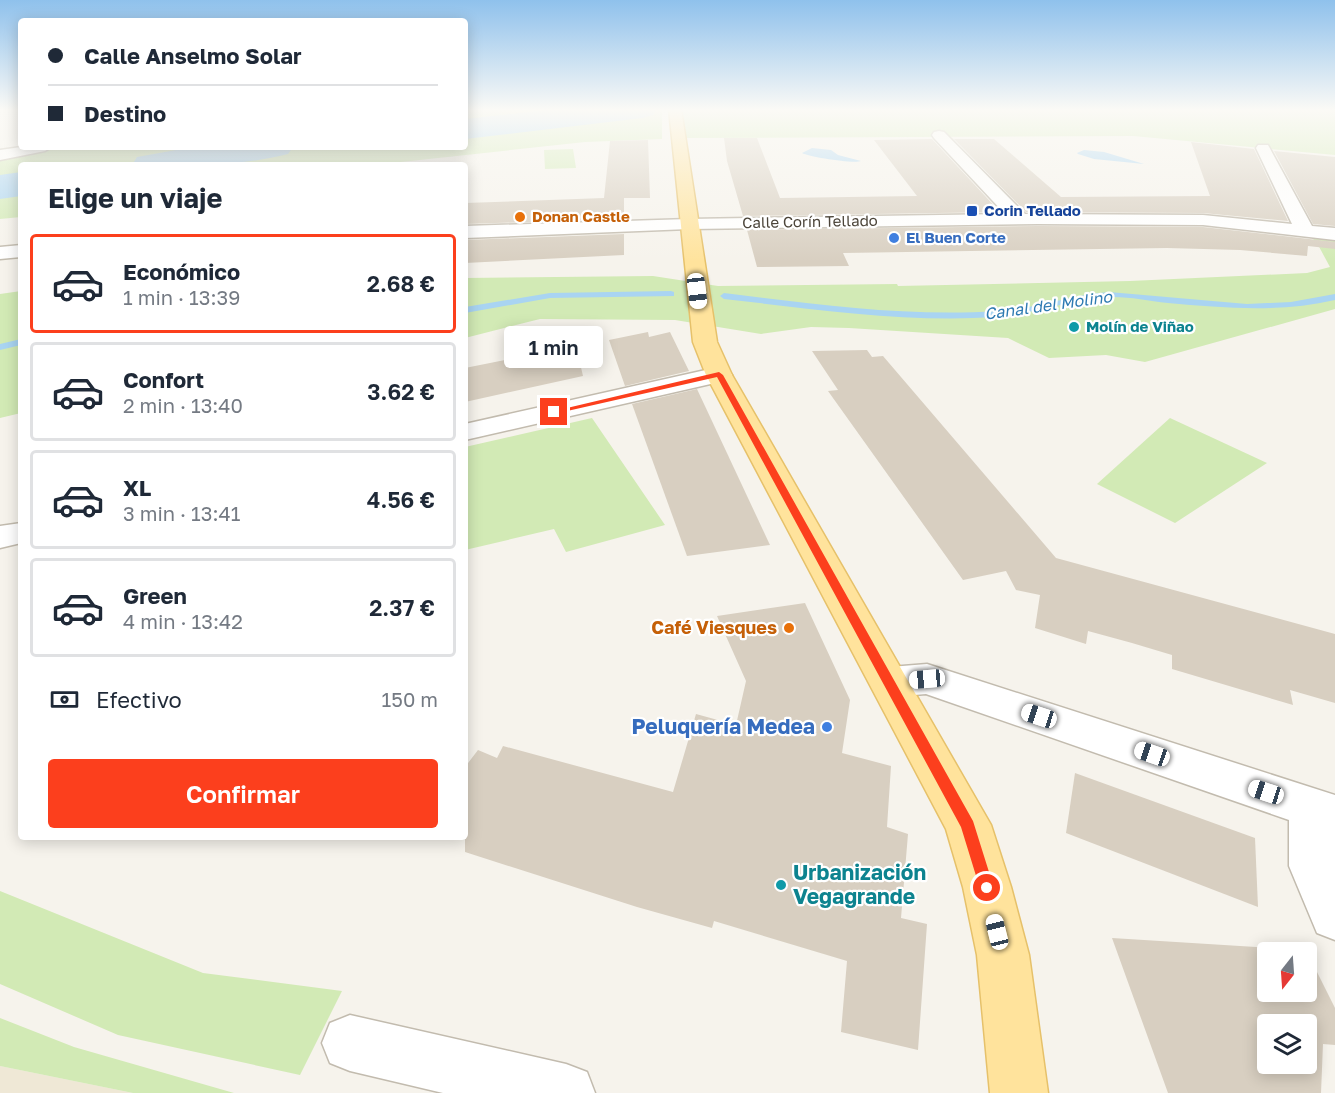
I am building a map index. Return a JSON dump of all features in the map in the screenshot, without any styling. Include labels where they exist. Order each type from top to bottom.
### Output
[{"type":"main road","points":[[682,160],[705,342],[719,375],[968,825],[987,888],[1003,955],[1019,1093]]},
{"type":"street","points":[[963,160],[1020,220]]},
{"type":"street","points":[[1269,160],[1305,231]]},
{"type":"street","name":"Calle Corín Tellado","points":[[468,232],[689,224],[1203,220],[1335,234]]},
{"type":"street","points":[[0,251],[18,249]]},
{"type":"street","points":[[468,431],[719,375]]},
{"type":"street","points":[[0,537],[18,534]]},
{"type":"street","points":[[890,682],[927,679],[1323,812],[1313,866],[1335,915]]},
{"type":"street","points":[[350,1043],[566,1093]]},
{"type":"shaded area","points":[[0,1066],[133,1093],[0,1093]]},
{"type":"green space","points":[[0,160],[419,160],[401,162],[18,162],[18,217],[0,219]]},
{"type":"green space","points":[[545,160],[575,160],[576,168],[545,169]]},
{"type":"green space","points":[[1305,231],[1335,234],[1335,309],[1145,362],[1106,355],[1049,358],[1008,338],[811,327],[761,334],[675,320],[540,319],[468,337],[468,278],[653,276],[718,286],[897,284],[898,286],[1130,281],[1307,273],[1330,267],[1317,243]]},
{"type":"green space","points":[[18,291],[18,414],[0,418],[0,294]]},
{"type":"green space","points":[[592,418],[665,525],[566,552],[554,529],[468,549],[468,446]]},
{"type":"green space","points":[[1170,418],[1267,463],[1175,523],[1097,484]]},
{"type":"green space","points":[[0,891],[203,973],[342,991],[300,1075],[118,1035],[0,984]]},
{"type":"green space","points":[[0,1018],[74,1047],[234,1093],[133,1093],[0,1066]]},
{"type":"water","points":[[832,160],[861,161],[850,162]]},
{"type":"water","points":[[1104,160],[1131,160],[1144,164]]},
{"type":"building","points":[[608,160],[649,160],[650,198],[624,198],[624,219],[468,224],[468,203],[604,198]]},
{"type":"building","points":[[765,160],[780,198],[917,196],[889,160],[952,160],[1000,212],[743,216],[727,161]]},
{"type":"building","points":[[975,160],[1018,160],[1061,197],[1210,196],[1197,160],[1259,160],[1288,221],[1203,213],[1026,212]]},
{"type":"building","points":[[1279,160],[1335,160],[1335,226],[1313,224]]},
{"type":"building","points":[[1038,226],[1203,227],[1335,242],[1335,249],[1308,246],[1307,256],[1240,250],[1167,248],[843,253],[849,266],[757,267],[747,230]]},
{"type":"building","points":[[624,234],[624,255],[468,263],[468,240]]},
{"type":"building","points":[[648,332],[649,337],[670,332],[689,371],[625,386],[609,340]]},
{"type":"building","points":[[576,346],[583,376],[468,401],[468,367]]},
{"type":"building","points":[[867,350],[872,357],[883,356],[1056,558],[1335,634],[1335,703],[1290,690],[1293,705],[1172,669],[1172,655],[1132,643],[1088,631],[1086,644],[1035,628],[1040,595],[1016,590],[1006,571],[963,580],[828,391],[838,390],[812,351]]},
{"type":"building","points":[[697,389],[770,545],[687,556],[632,404]]},
{"type":"building","name":"Urbanización Vegagrande","points":[[805,603],[850,700],[842,753],[891,766],[887,827],[908,834],[901,918],[927,924],[918,1050],[841,1032],[847,961],[714,921],[712,928],[637,907],[465,852],[465,840],[468,840],[468,763],[478,750],[497,758],[503,746],[673,792],[696,714],[736,725],[746,681],[717,616]]},
{"type":"building","points":[[1075,773],[1255,838],[1258,907],[1066,833]]},
{"type":"building","points":[[1112,938],[1257,947],[1257,1002],[1317,1002],[1317,972],[1335,1008],[1335,1045],[1323,1044],[1321,1093],[1168,1093]]},
{"type":"waterway","points":[[168,162],[180,160]]},
{"type":"waterway","points":[[0,187],[18,184]]},
{"type":"waterway","name":"Canal del Molino","points":[[468,309],[513,300],[550,296],[671,294]]},
{"type":"waterway","name":"Canal del Molino","points":[[724,296],[860,311],[928,315],[1011,313],[1080,298],[1109,295],[1247,306],[1291,305],[1335,297]]},
{"type":"waterway","name":"Canal del Molino","points":[[0,347],[18,343]]},
{"type":"place","name":"Corin Tellado","points":[[972,211]]},
{"type":"place","name":"Donan Castle","points":[[520,217]]},
{"type":"place","name":"El Buen Corte","points":[[894,238]]},
{"type":"place","name":"Molín de Viñao","points":[[1074,327]]},
{"type":"place","name":"Café Viesques","points":[[789,628]]},
{"type":"place","name":"Peluquería Medea","points":[[827,727]]},
{"type":"place","name":"Urbanización Vegagrande","points":[[781,885]]},
{"type":"route","points":[[554,412],[719,375],[968,825],[987,888]]}]
